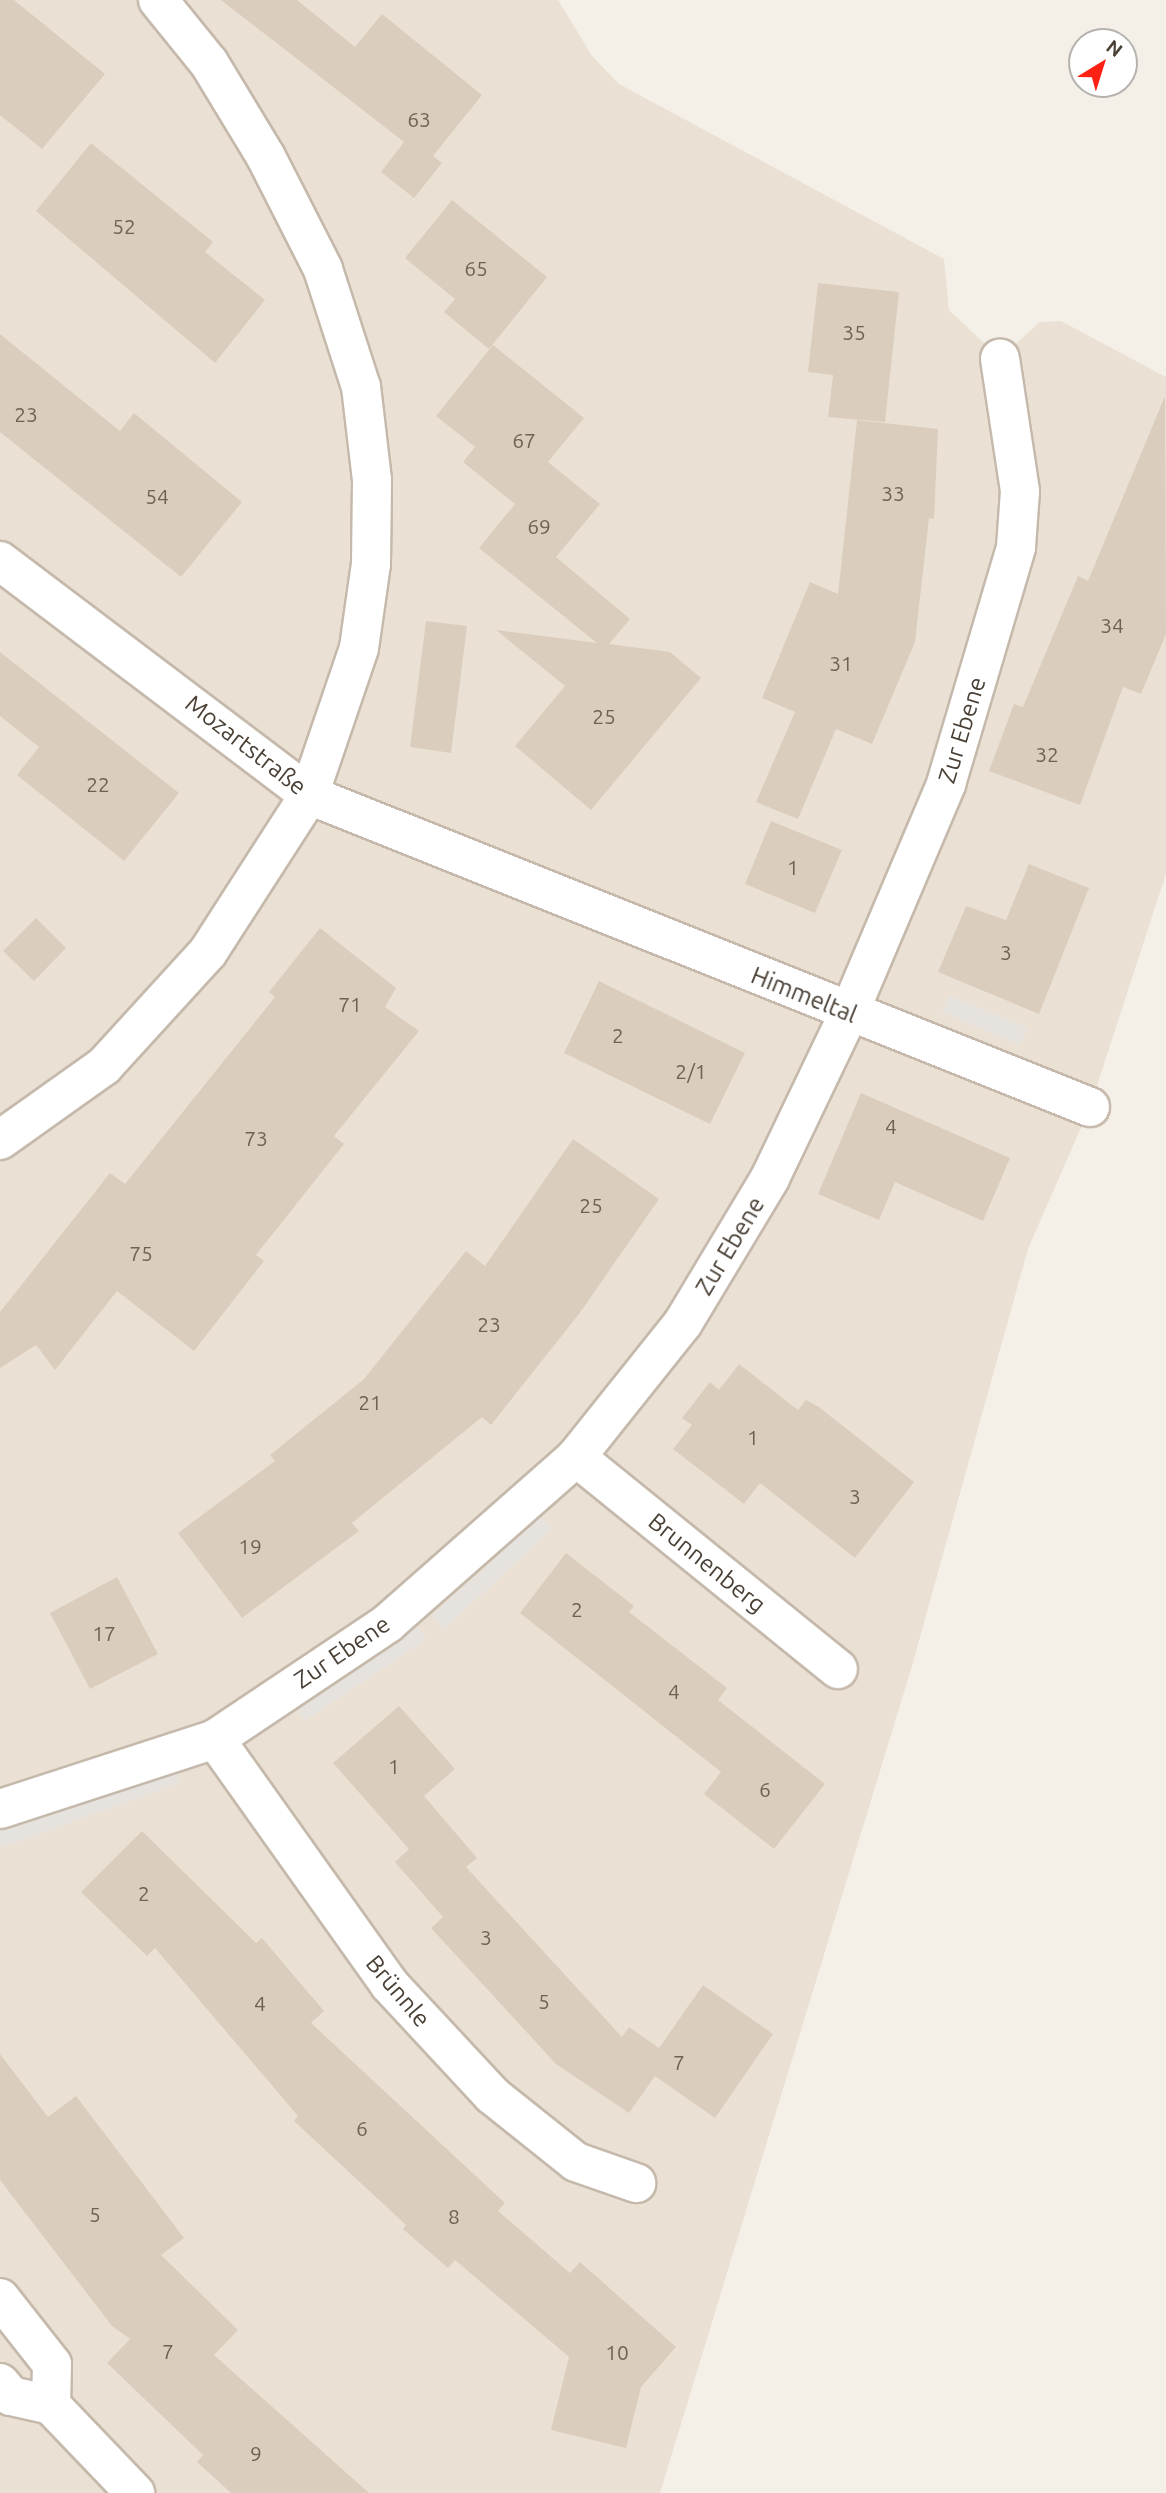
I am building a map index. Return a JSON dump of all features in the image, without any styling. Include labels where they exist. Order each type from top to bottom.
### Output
[{"type":"street","points":[[0,1140],[104,1066],[208,952],[309,795],[359,648],[371,564],[372,481],[361,387],[323,269],[266,157],[209,63],[158,0]]},
{"type":"street","name":"Zur Ebene","points":[[0,1809],[215,1739],[388,1623],[576,1457],[683,1323],[729,1254],[849,1013],[946,784],[1016,547],[1020,491],[1000,358]]},
{"type":"street","name":"Mozartstraße","points":[[0,561],[309,795],[520,878]]},
{"type":"street","name":"Himmeltal","points":[[520,878],[849,1013],[1090,1107]]},
{"type":"street","name":"Brunnenberg","points":[[576,1457],[838,1669]]},
{"type":"street","name":"Brünnle","points":[[215,1739],[389,1984],[484,2086],[531,2130],[576,2162],[636,2183]]},
{"type":"street","points":[[0,2298],[52,2364],[51,2405]]},
{"type":"street","points":[[0,2382],[11,2396],[51,2405],[135,2493]]},
{"type":"shaded area","points":[[0,0],[558,0],[592,56],[619,84],[944,259],[949,310],[1000,358],[1040,322],[1061,321],[1166,377],[1166,874],[1090,1107],[1028,1249],[912,1666],[660,2493],[0,2493]]},
{"type":"shaded area","points":[[949,995],[1028,1028],[1020,1045],[942,1012]]},
{"type":"shaded area","points":[[540,1517],[552,1529],[444,1629],[432,1616]]},
{"type":"shaded area","points":[[416,1624],[426,1639],[305,1721],[295,1706]]},
{"type":"shaded area","points":[[174,1767],[180,1783],[0,1848],[0,1828]]},
{"type":"building","points":[[0,0],[14,0],[105,74],[42,149],[0,115]]},
{"type":"building","points":[[221,0],[297,0],[355,47],[382,14],[482,95],[433,156],[442,163],[414,198],[381,172],[404,142]]},
{"type":"building","points":[[91,143],[213,242],[205,252],[265,300],[215,363],[36,211]]},
{"type":"building","points":[[452,200],[547,277],[489,349],[444,312],[455,299],[405,258]]},
{"type":"building","points":[[818,283],[899,292],[885,422],[828,417],[833,375],[808,372]]},
{"type":"building","points":[[0,334],[120,431],[134,413],[242,502],[181,577],[0,432]]},
{"type":"building","points":[[493,345],[584,418],[548,462],[600,504],[556,557],[630,619],[609,644],[670,652],[701,678],[591,810],[515,746],[565,686],[496,630],[597,643],[479,548],[515,504],[463,462],[475,447],[436,416]]},
{"type":"building","points":[[1165,396],[1166,634],[1141,694],[1123,687],[1080,805],[989,771],[1014,704],[1023,707],[1078,576],[1088,581]]},
{"type":"building","points":[[857,420],[938,429],[934,519],[929,518],[915,642],[872,744],[836,729],[798,819],[756,802],[795,712],[762,698],[810,582],[838,594]]},
{"type":"building","points":[[426,621],[467,626],[451,753],[410,747]]},
{"type":"building","points":[[0,652],[179,793],[124,861],[17,775],[39,747],[0,716]]},
{"type":"building","points":[[771,821],[842,850],[815,913],[745,884]]},
{"type":"building","points":[[1029,864],[1089,888],[1039,1014],[938,972],[966,906],[1006,920]]},
{"type":"building","points":[[36,918],[66,948],[34,981],[3,951]]},
{"type":"building","points":[[320,928],[396,988],[385,1007],[419,1031],[334,1136],[344,1144],[256,1255],[264,1261],[194,1351],[117,1291],[55,1370],[36,1345],[0,1368],[0,1312],[110,1173],[125,1184],[275,997],[269,992]]},
{"type":"building","points":[[599,981],[745,1053],[710,1124],[564,1053]]},
{"type":"building","points":[[861,1093],[1010,1158],[983,1221],[895,1182],[879,1220],[818,1194]]},
{"type":"building","points":[[573,1139],[659,1199],[579,1314],[491,1425],[482,1417],[352,1523],[359,1531],[242,1618],[178,1533],[275,1461],[270,1455],[364,1379],[466,1251],[485,1266]]},
{"type":"building","points":[[739,1364],[798,1410],[806,1400],[819,1407],[914,1482],[855,1558],[760,1483],[744,1504],[673,1449],[692,1425],[682,1418],[710,1382],[719,1390]]},
{"type":"building","points":[[566,1553],[634,1606],[629,1612],[727,1688],[718,1700],[825,1784],[774,1849],[704,1794],[721,1772],[520,1613]]},
{"type":"building","points":[[117,1577],[158,1654],[90,1689],[50,1613]]},
{"type":"building","points":[[399,1706],[455,1769],[424,1796],[477,1858],[466,1867],[622,2037],[629,2027],[659,2048],[703,1985],[773,2034],[715,2118],[655,2076],[629,2113],[556,2064],[431,1928],[443,1917],[395,1862],[409,1849],[333,1763]]},
{"type":"building","points":[[142,1831],[256,1943],[262,1938],[324,2011],[311,2023],[505,2203],[498,2211],[570,2273],[580,2262],[676,2347],[641,2387],[626,2448],[551,2430],[569,2357],[455,2260],[448,2268],[403,2229],[406,2225],[294,2121],[298,2116],[155,1948],[147,1956],[81,1892]]},
{"type":"building","points":[[0,2054],[48,2117],[76,2096],[184,2238],[161,2255],[238,2330],[214,2355],[369,2493],[231,2493],[197,2462],[203,2455],[107,2363],[130,2339],[112,2326],[0,2180]]}]
